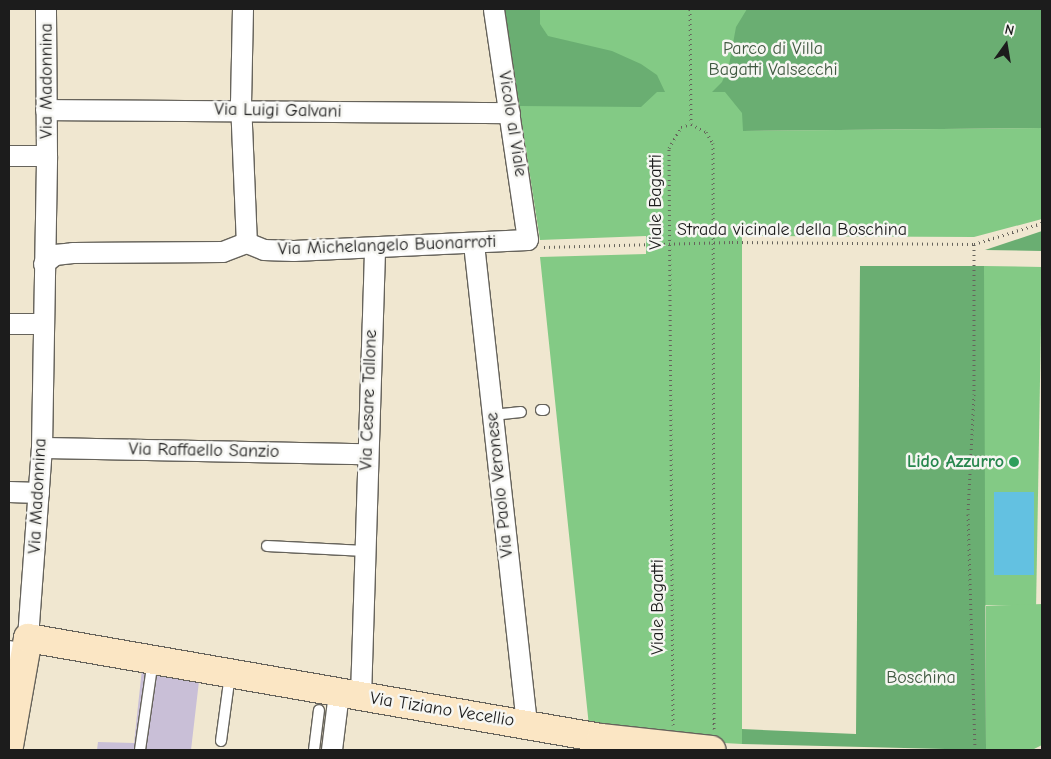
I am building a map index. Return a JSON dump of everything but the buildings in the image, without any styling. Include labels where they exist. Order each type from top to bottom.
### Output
[{"type":"street","name":"Via Madonnina","points":[[9,746],[39,493],[42,448],[43,324],[48,254],[46,9]]},
{"type":"street","points":[[48,254],[223,252],[247,243],[242,111],[243,9]]},
{"type":"street","name":"Vicolo al Viale","points":[[494,9],[533,244]]},
{"type":"street","name":"Via Luigi Galvani","points":[[46,110],[510,113]]},
{"type":"street","points":[[9,156],[47,156]]},
{"type":"street","name":"Via Michelangelo Buonarroti","points":[[247,243],[264,250],[533,244]]},
{"type":"street","name":"Via Paolo Veronese","points":[[474,244],[526,724]]},
{"type":"street","name":"Via Cesare Tallone","points":[[332,750],[365,551],[366,454],[375,248]]},
{"type":"street","points":[[9,324],[43,324]]},
{"type":"street","name":"Via Raffaello Sanzio","points":[[42,448],[366,454]]},
{"type":"street","points":[[9,492],[39,493]]},
{"type":"street","name":"Via Tiziano Vecellio","points":[[21,648],[152,660],[230,674],[340,700],[526,724],[600,744],[663,747],[712,740]]},
{"type":"lane","points":[[493,415],[521,412]]},
{"type":"lane","points":[[266,546],[365,551]]},
{"type":"lane","points":[[140,750],[152,660]]},
{"type":"lane","points":[[220,741],[230,674]]},
{"type":"lane","points":[[314,750],[340,700]]},
{"type":"path","points":[[690,9],[692,124],[706,132],[713,143],[712,740]]},
{"type":"path","name":"Viale Bagatti","points":[[663,747],[670,244],[669,148],[681,126],[692,124]]},
{"type":"path","name":"Strada vicinale della Boschina","points":[[533,244],[974,244],[1042,223]]},
{"type":"path","points":[[974,244],[974,394],[968,514],[975,750]]},
{"type":"shaded area","points":[[142,669],[199,681],[191,750],[97,750],[98,742],[134,743]]},
{"type":"green space","points":[[504,9],[1042,9],[744,131],[1042,128],[1042,219],[974,237],[742,236],[742,744],[651,739],[589,726],[540,257],[646,254],[646,236],[540,240]]},
{"type":"green space","points":[[504,9],[540,9],[540,24],[548,36],[612,51],[641,64],[657,75],[665,92],[657,92],[641,107],[520,106]]},
{"type":"green space","name":"Parco di Villa Bagatti Valsecchi","points":[[747,9],[1042,9],[1042,128],[743,131],[742,113],[725,92],[712,92],[722,82],[729,65],[736,27]]},
{"type":"green space","points":[[1042,231],[1042,251],[985,250]]},
{"type":"green space","name":"Boschina","points":[[860,266],[984,266],[986,750],[742,744],[742,729],[856,734]]},
{"type":"green space","name":"Lido Azzurro","points":[[984,266],[1042,267],[1036,606],[978,605]]},
{"type":"green space","points":[[1042,604],[1042,745],[1032,750],[986,750],[986,606]]},
{"type":"water","points":[[994,492],[1034,492],[1034,575],[994,575]]},
{"type":"place","name":"Lido Azzurro","points":[[1014,462]]}]
